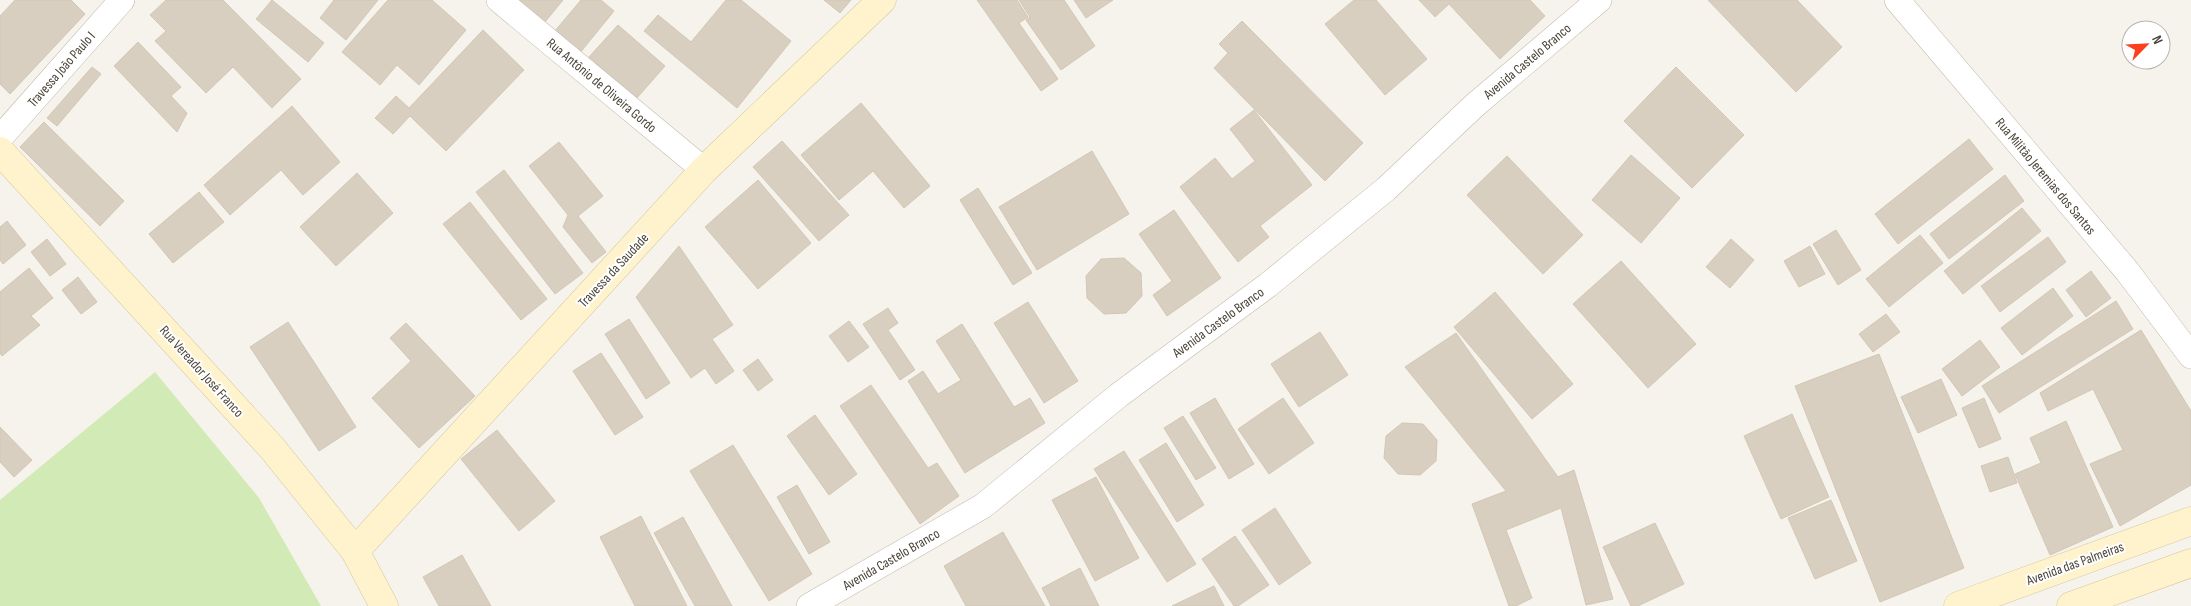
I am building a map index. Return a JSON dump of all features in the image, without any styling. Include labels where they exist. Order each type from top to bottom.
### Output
[{"type":"street","name":"Travessa João Paulo I","points":[[0,138],[122,0]]},
{"type":"street","name":"Rua Antônio de Oliveira Gordo","points":[[499,0],[704,170]]},
{"type":"street","name":"Travessa da Saudade","points":[[355,551],[704,170],[882,0]]},
{"type":"street","name":"Avenida Castelo Branco","points":[[809,606],[984,506],[1119,395],[1268,285],[1386,189],[1475,105],[1599,0]]},
{"type":"street","name":"Rua Militão Jeremias dos Santos","points":[[1897,0],[2127,271],[2191,356]]},
{"type":"street","name":"Rua Vereador José Franco","points":[[0,151],[272,448],[355,551],[384,606]]},
{"type":"street","name":"Avenida das Palmeiras","points":[[1958,606],[2191,521]]},
{"type":"street","points":[[2071,606],[2191,563]]},
{"type":"green space","points":[[155,372],[259,498],[321,606],[0,606],[0,500]]},
{"type":"building","points":[[15,0],[71,0],[85,14],[10,94],[0,84],[0,16]]},
{"type":"building","points":[[166,0],[223,0],[301,79],[272,108],[233,67],[206,93],[155,41],[166,31],[150,15]]},
{"type":"building","points":[[272,0],[324,43],[308,62],[256,19]]},
{"type":"building","points":[[334,0],[378,0],[346,40],[320,18]]},
{"type":"building","points":[[388,0],[432,0],[466,30],[419,85],[397,65],[380,85],[342,52]]},
{"type":"building","points":[[518,0],[563,0],[545,22]]},
{"type":"building","points":[[581,0],[601,0],[614,11],[579,54],[554,32]]},
{"type":"building","points":[[726,0],[741,0],[791,41],[737,108],[644,31],[658,15],[691,42]]},
{"type":"building","points":[[824,0],[851,0],[840,13]]},
{"type":"building","points":[[977,0],[1017,0],[1028,17],[1019,23],[1058,79],[1041,91]]},
{"type":"building","points":[[1019,0],[1064,0],[1095,46],[1061,70],[1026,20],[1030,17]]},
{"type":"building","points":[[1074,0],[1113,0],[1086,18]]},
{"type":"building","points":[[1354,0],[1376,0],[1427,59],[1385,95],[1325,24]]},
{"type":"building","points":[[1419,0],[1530,0],[1545,16],[1500,59],[1449,4],[1435,17]]},
{"type":"building","points":[[1708,0],[1797,0],[1842,47],[1796,92]]},
{"type":"building","points":[[1242,21],[1363,143],[1325,181],[1214,68],[1228,53],[1219,44]]},
{"type":"building","points":[[618,25],[665,66],[636,99],[589,57]]},
{"type":"building","points":[[483,30],[524,70],[446,151],[410,116],[393,134],[375,118],[396,96],[409,108]]},
{"type":"building","points":[[138,42],[181,87],[171,96],[187,113],[177,132],[114,66]]},
{"type":"building","points":[[92,67],[101,74],[57,126],[47,118]]},
{"type":"building","points":[[1676,67],[1744,135],[1692,188],[1624,121]]},
{"type":"building","points":[[861,103],[930,186],[904,208],[873,171],[839,200],[801,155]]},
{"type":"building","points":[[292,106],[340,162],[303,195],[281,170],[230,215],[204,185]]},
{"type":"building","points":[[1254,110],[1312,185],[1260,226],[1269,237],[1238,262],[1180,187],[1215,158],[1232,179],[1255,161],[1230,129]]},
{"type":"building","points":[[44,122],[124,201],[100,226],[20,147]]},
{"type":"building","points":[[1969,139],[1993,169],[1898,244],[1875,214]]},
{"type":"building","points":[[782,141],[849,215],[819,241],[753,167]]},
{"type":"building","points":[[559,142],[603,196],[578,216],[606,252],[592,263],[563,227],[568,215],[529,166]]},
{"type":"building","points":[[1092,151],[1129,214],[1037,270],[999,207]]},
{"type":"building","points":[[1631,155],[1680,198],[1641,243],[1592,200]]},
{"type":"building","points":[[1507,156],[1583,235],[1543,274],[1467,195]]},
{"type":"building","points":[[504,170],[583,273],[555,294],[476,192]]},
{"type":"building","points":[[357,173],[393,213],[336,266],[300,227]]},
{"type":"building","points":[[2005,175],[2024,201],[1949,259],[1930,234]]},
{"type":"building","points":[[758,180],[811,243],[758,289],[705,227]]},
{"type":"building","points":[[978,188],[1032,273],[1013,285],[960,200]]},
{"type":"building","points":[[199,192],[224,222],[173,263],[149,234]]},
{"type":"building","points":[[470,202],[547,299],[521,320],[443,224]]},
{"type":"building","points":[[2022,208],[2041,231],[1963,294],[1944,271]]},
{"type":"building","points":[[1174,210],[1221,278],[1167,316],[1153,295],[1172,281],[1139,234]]},
{"type":"building","points":[[7,221],[26,245],[3,264],[0,260],[0,227]]},
{"type":"building","points":[[1836,230],[1861,270],[1838,285],[1813,244]]},
{"type":"building","points":[[1920,235],[1943,263],[1889,307],[1866,279]]},
{"type":"building","points":[[2048,237],[2066,262],[2000,312],[1981,286]]},
{"type":"building","points":[[47,239],[66,264],[50,276],[31,252]]},
{"type":"building","points":[[1731,239],[1754,260],[1730,288],[1706,267]]},
{"type":"building","points":[[679,246],[733,325],[712,339],[734,371],[716,384],[705,368],[691,378],[636,297]]},
{"type":"building","points":[[1810,246],[1825,274],[1799,287],[1784,261]]},
{"type":"building","points":[[1124,258],[1141,273],[1142,296],[1126,313],[1104,314],[1087,298],[1086,276],[1101,259]]},
{"type":"building","points":[[1621,261],[1696,344],[1648,388],[1573,304]]},
{"type":"building","points":[[29,268],[53,298],[31,316],[40,325],[2,356],[0,353],[0,292]]},
{"type":"building","points":[[2091,271],[2111,298],[2086,317],[2066,290]]},
{"type":"building","points":[[78,277],[97,302],[81,314],[62,290]]},
{"type":"building","points":[[2053,288],[2073,316],[2022,355],[2001,328]]},
{"type":"building","points":[[1495,292],[1573,384],[1532,419],[1454,327]]},
{"type":"building","points":[[2116,301],[2133,329],[1999,413],[1982,386]]},
{"type":"building","points":[[1028,302],[1078,381],[1044,403],[994,323]]},
{"type":"building","points":[[888,308],[898,323],[888,330],[915,370],[900,380],[863,324]]},
{"type":"building","points":[[1886,314],[1900,332],[1873,352],[1859,334]]},
{"type":"building","points":[[629,319],[670,383],[646,399],[605,334]]},
{"type":"building","points":[[849,321],[869,347],[848,362],[829,336]]},
{"type":"building","points":[[288,322],[356,427],[319,451],[250,347]]},
{"type":"building","points":[[406,323],[475,396],[419,448],[372,398],[411,361],[390,338]]},
{"type":"building","points":[[962,324],[1014,407],[1030,398],[1045,423],[965,473],[908,381],[923,371],[938,394],[961,380],[936,341]]},
{"type":"building","points":[[2141,330],[2191,411],[2191,485],[2120,526],[2090,464],[2123,450],[2093,389],[2048,411],[2040,393]]},
{"type":"building","points":[[1320,332],[1348,375],[1299,407],[1271,364]]},
{"type":"building","points":[[1456,333],[1558,477],[1574,470],[1613,599],[1586,605],[1561,508],[1506,530],[1532,598],[1516,606],[1509,606],[1472,504],[1506,491],[1405,367]]},
{"type":"building","points":[[1980,340],[2000,367],[1962,396],[1942,369]]},
{"type":"building","points":[[601,353],[643,417],[615,435],[573,371]]},
{"type":"building","points":[[1879,354],[1964,568],[1880,602],[1795,386]]},
{"type":"building","points":[[758,359],[773,380],[758,391],[743,370]]},
{"type":"building","points":[[1941,379],[1957,415],[1918,433],[1901,397]]},
{"type":"building","points":[[871,385],[928,468],[937,463],[959,496],[920,524],[840,406]]},
{"type":"building","points":[[1215,398],[1254,464],[1229,479],[1190,413]]},
{"type":"building","points":[[1283,398],[1314,443],[1269,474],[1238,429]]},
{"type":"building","points":[[1984,398],[2001,439],[1979,448],[1962,408]]},
{"type":"building","points":[[1792,414],[1829,497],[1781,519],[1744,436]]},
{"type":"building","points":[[815,415],[857,474],[829,495],[787,436]]},
{"type":"building","points":[[1183,416],[1216,468],[1196,480],[1164,428]]},
{"type":"building","points":[[2066,421],[2113,527],[2050,555],[2015,474],[2041,463],[2030,438]]},
{"type":"building","points":[[1402,423],[1423,424],[1437,440],[1436,461],[1420,475],[1398,474],[1384,458],[1386,436]]},
{"type":"building","points":[[0,427],[32,460],[14,477],[0,462]]},
{"type":"building","points":[[497,430],[555,501],[519,531],[461,459]]},
{"type":"building","points":[[1166,443],[1204,505],[1177,522],[1139,460]]},
{"type":"building","points":[[733,445],[812,574],[769,601],[690,471]]},
{"type":"building","points":[[1124,451],[1196,564],[1167,582],[1094,469]]},
{"type":"building","points":[[2008,457],[2017,483],[1990,492],[1981,466]]},
{"type":"building","points":[[1096,477],[1139,558],[1095,581],[1052,500]]},
{"type":"building","points":[[797,485],[830,542],[809,554],[777,497]]},
{"type":"building","points":[[1831,500],[1857,561],[1815,579],[1788,518]]},
{"type":"building","points":[[1275,508],[1311,563],[1279,585],[1242,530]]},
{"type":"building","points":[[641,516],[687,606],[635,606],[600,537]]},
{"type":"building","points":[[683,517],[732,606],[695,606],[654,533]]},
{"type":"building","points":[[1655,523],[1684,584],[1638,606],[1631,606],[1603,547]]},
{"type":"building","points":[[1003,532],[1045,606],[966,606],[944,566]]},
{"type":"building","points":[[1235,536],[1269,585],[1238,606],[1234,606],[1202,559]]},
{"type":"building","points":[[462,555],[491,606],[439,606],[423,577]]},
{"type":"building","points":[[1080,568],[1099,606],[1051,606],[1042,588]]},
{"type":"building","points":[[1214,586],[1224,606],[1172,606]]}]
